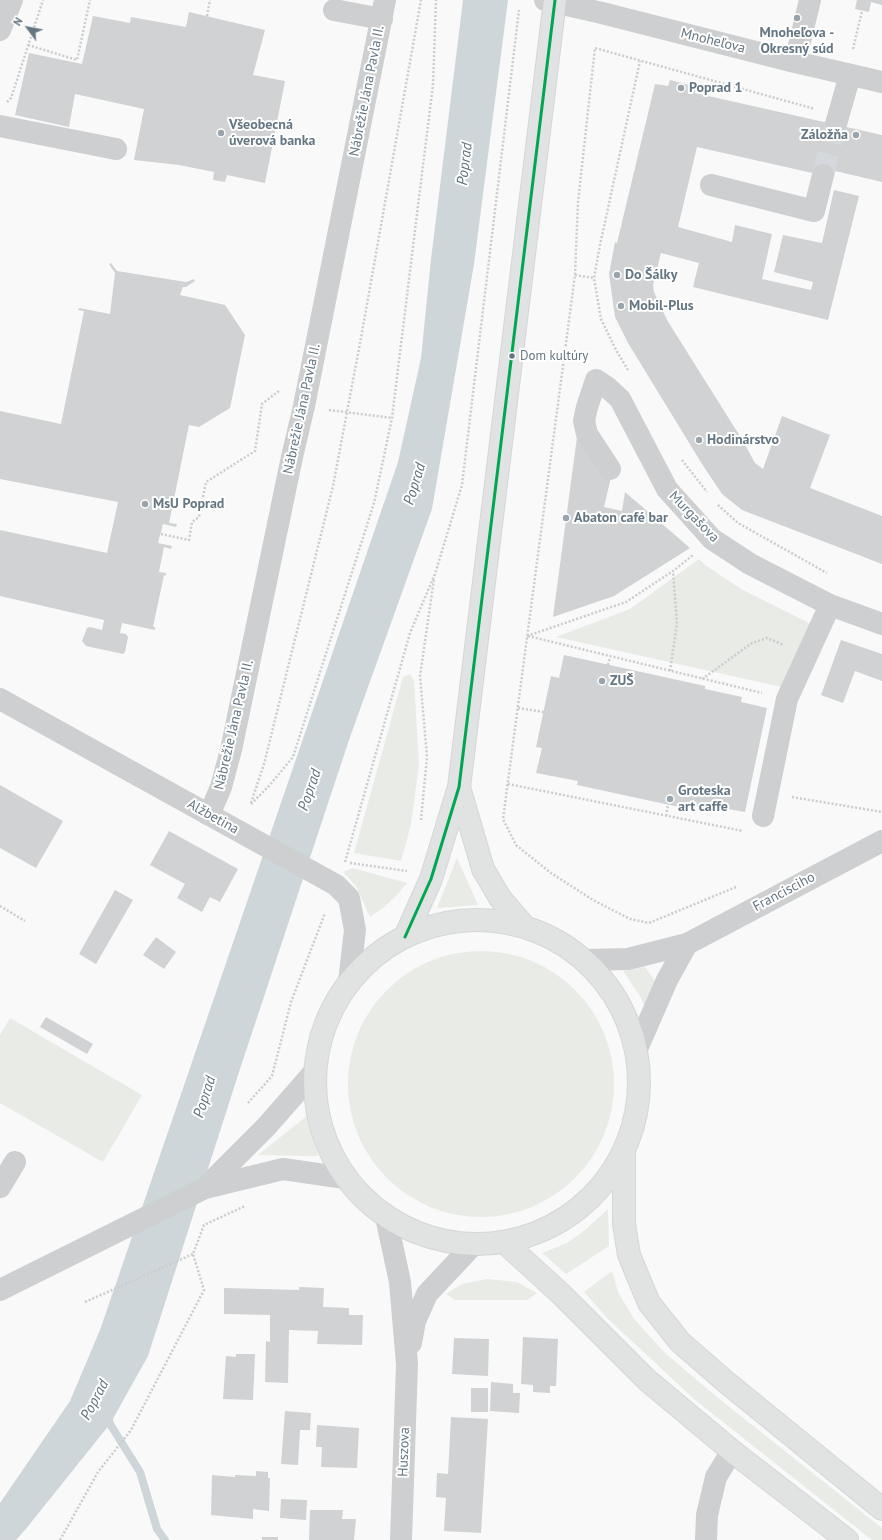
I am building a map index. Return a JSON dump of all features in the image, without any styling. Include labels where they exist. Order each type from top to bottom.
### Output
[{"type":"main road","points":[[405,937],[431,879],[459,787],[552,1]]},
{"type":"main road","points":[[459,787],[483,869],[500,898],[525,927]]},
{"type":"main road","points":[[466,920],[488,920],[525,927],[557,940],[585,960],[600,975],[613,992],[623,1011],[631,1031],[636,1051],[640,1085],[631,1134],[624,1150],[606,1180],[582,1206],[553,1225],[521,1238],[504,1242],[473,1245],[442,1241],[413,1232],[386,1217],[371,1206],[345,1178],[335,1162],[321,1127],[317,1109],[315,1071],[319,1047],[326,1024],[336,1002],[349,982],[366,964],[384,949],[405,937],[425,928],[466,920]]},
{"type":"main road","points":[[624,1150],[624,1224],[626,1240],[629,1255],[649,1303],[680,1342],[840,1476],[882,1509]]},
{"type":"main road","points":[[504,1242],[561,1294],[647,1380],[732,1451],[847,1540]]},
{"type":"main road","points":[[840,1476],[882,1497]]},
{"type":"street","points":[[0,30],[12,0]]},
{"type":"street","points":[[795,62],[810,0]]},
{"type":"street","name":"Mnoheľova","points":[[552,1],[795,62],[882,82]]},
{"type":"street","points":[[334,10],[384,9]]},
{"type":"street","name":"Nábrežie Jána Pavla II.","points":[[209,815],[221,787],[231,750],[304,406],[384,9]]},
{"type":"street","points":[[836,124],[850,75]]},
{"type":"street","points":[[0,126],[116,149]]},
{"type":"street","points":[[711,185],[814,211],[823,175]]},
{"type":"street","name":"Murgašova","points":[[610,469],[587,434],[584,421],[596,380],[620,399],[667,489],[712,539],[750,564],[830,605],[882,624]]},
{"type":"street","points":[[763,816],[788,699],[830,605]]},
{"type":"street","name":"Alžbetina","points":[[0,700],[336,885],[349,898],[355,930],[349,982]]},
{"type":"street","name":"Francisciho","points":[[585,960],[628,959],[687,944],[882,841]]},
{"type":"street","points":[[636,1051],[667,980],[687,944]]},
{"type":"street","points":[[205,1188],[266,1127],[315,1071]]},
{"type":"street","points":[[0,1187],[15,1162]]},
{"type":"street","points":[[0,1290],[205,1188],[283,1169],[345,1178]]},
{"type":"street","name":"Huszova","points":[[386,1217],[400,1282],[407,1364],[401,1540]]},
{"type":"street","name":"Huszova","points":[[407,1364],[415,1322],[427,1294],[473,1245]]},
{"type":"street","points":[[706,1540],[708,1515],[716,1477],[732,1451]]},
{"type":"path","points":[[5,103],[11,98],[43,0]]},
{"type":"path","points":[[28,45],[77,60],[90,0]]},
{"type":"path","points":[[207,16],[210,0]]},
{"type":"path","points":[[421,0],[331,494],[264,764],[251,804],[269,786],[293,757],[374,502],[392,418],[432,85],[436,0]]},
{"type":"path","points":[[248,1103],[272,1076],[291,1002],[345,862],[410,633],[435,574],[462,485],[519,10]]},
{"type":"path","points":[[852,53],[862,11]]},
{"type":"path","points":[[649,923],[630,919],[593,900],[551,873],[516,845],[503,819],[575,275],[578,202],[594,48],[829,113],[842,100]]},
{"type":"path","points":[[631,376],[601,319],[594,278],[640,60]]},
{"type":"path","points":[[575,275],[594,278]]},
{"type":"path","points":[[161,534],[189,540],[192,522],[199,517],[206,482],[255,451],[262,404],[285,386]]},
{"type":"path","points":[[304,406],[392,418]]},
{"type":"path","points":[[679,454],[686,466],[709,495]]},
{"type":"path","points":[[714,501],[738,523],[771,543],[832,575]]},
{"type":"path","points":[[527,636],[626,602],[673,571],[698,551]]},
{"type":"path","points":[[670,671],[678,624],[673,571]]},
{"type":"path","points":[[420,826],[427,757],[420,676],[435,574]]},
{"type":"path","points":[[527,636],[788,699]]},
{"type":"path","points":[[702,679],[752,643],[767,638],[808,655]]},
{"type":"path","points":[[608,665],[610,657]]},
{"type":"path","points":[[518,708],[544,712]]},
{"type":"path","points":[[508,784],[750,833],[763,816]]},
{"type":"path","points":[[768,793],[882,812]]},
{"type":"path","points":[[666,816],[668,805]]},
{"type":"path","points":[[345,862],[410,871]]},
{"type":"path","points":[[0,906],[25,921]]},
{"type":"path","points":[[60,1540],[98,1472],[131,1430],[204,1290],[193,1254],[204,1225],[249,1204]]},
{"type":"path","points":[[85,1302],[193,1254]]},
{"type":"shaded area","points":[[699,559],[705,565],[741,589],[811,624],[782,687],[556,637],[630,609]]},
{"type":"shaded area","points":[[410,674],[414,680],[419,764],[411,824],[401,861],[354,853],[403,677]]},
{"type":"shaded area","points":[[457,858],[478,905],[437,908]]},
{"type":"shaded area","points":[[353,868],[407,883],[383,908],[370,917],[356,886],[343,872]]},
{"type":"shaded area","points":[[468,951],[494,951],[507,953],[532,961],[555,973],[575,990],[592,1010],[604,1033],[612,1058],[614,1084],[612,1110],[604,1135],[592,1158],[575,1178],[555,1195],[532,1207],[507,1215],[494,1217],[468,1217],[442,1211],[418,1201],[397,1187],[378,1168],[364,1147],[354,1123],[348,1097],[348,1071],[354,1045],[364,1021],[378,1000],[397,981],[418,967],[442,957]]},
{"type":"shaded area","points":[[645,967],[656,983],[646,1009],[640,996],[623,971]]},
{"type":"shaded area","points":[[10,1018],[142,1095],[103,1162],[0,1103],[0,1035]]},
{"type":"shaded area","points":[[308,1115],[318,1156],[258,1155]]},
{"type":"shaded area","points":[[608,1209],[609,1246],[566,1274],[542,1253],[567,1243],[584,1231]]},
{"type":"shaded area","points":[[612,1271],[618,1292],[634,1319],[665,1353],[723,1402],[882,1528],[882,1540],[872,1540],[694,1399],[607,1318],[584,1292]]},
{"type":"shaded area","points":[[487,1279],[517,1282],[537,1293],[527,1300],[455,1300],[446,1294],[462,1284]]},
{"type":"water","name":"Poprad","points":[[463,0],[508,0],[474,264],[432,509],[349,740],[239,1072],[148,1356],[110,1424],[25,1530],[16,1540],[0,1540],[0,1503],[70,1401],[100,1330],[398,462],[421,358],[431,259]]},
{"type":"building","points":[[857,0],[882,0],[882,5],[871,2],[869,12],[855,9]]},
{"type":"building","points":[[189,12],[265,30],[253,75],[285,81],[265,183],[227,175],[225,182],[213,180],[214,172],[179,165],[134,160],[144,109],[75,94],[69,127],[15,115],[29,53],[82,64],[93,16],[130,23],[131,17],[186,27]]},
{"type":"building","points":[[670,80],[697,87],[695,93],[882,135],[882,182],[831,170],[830,177],[697,147],[678,227],[732,242],[735,225],[772,234],[762,279],[811,290],[813,282],[774,272],[783,235],[822,243],[834,190],[859,196],[828,320],[693,287],[699,263],[661,253],[653,285],[654,292],[667,320],[743,441],[755,463],[763,469],[782,416],[830,435],[810,488],[882,516],[882,564],[742,510],[722,494],[628,343],[615,317],[609,274],[615,242],[617,243],[655,84],[668,86]]},
{"type":"building","points":[[111,263],[117,271],[186,282],[194,279],[195,281],[186,287],[183,287],[180,295],[225,305],[245,335],[230,408],[199,427],[189,425],[169,523],[177,524],[176,527],[163,524],[158,543],[172,546],[171,549],[164,547],[159,572],[166,573],[166,576],[164,575],[153,627],[155,627],[155,630],[122,623],[120,633],[126,634],[128,637],[125,652],[123,654],[86,646],[82,641],[87,628],[90,627],[102,630],[104,620],[0,596],[0,530],[107,553],[118,502],[0,479],[0,411],[61,424],[84,311],[78,310],[79,308],[110,314],[115,273],[109,264]]},
{"type":"building","points":[[577,437],[611,477],[604,507],[622,511],[625,492],[690,548],[614,596],[553,617]]},
{"type":"building","points":[[841,640],[882,654],[882,681],[855,671],[843,703],[821,695]]},
{"type":"building","points":[[564,655],[705,686],[705,689],[742,697],[741,702],[767,708],[745,812],[728,809],[727,813],[680,803],[679,807],[577,785],[578,781],[536,773],[542,748],[536,747],[551,676],[559,678]]},
{"type":"building","points":[[0,785],[63,821],[36,868],[0,848]]},
{"type":"building","points":[[169,831],[238,869],[220,902],[210,897],[202,912],[177,898],[185,884],[150,865]]},
{"type":"building","points":[[115,890],[133,900],[96,964],[79,954]]},
{"type":"building","points":[[156,937],[176,952],[164,969],[143,955]]},
{"type":"building","points":[[46,1017],[93,1044],[87,1054],[40,1027]]},
{"type":"building","points":[[299,1287],[324,1288],[323,1307],[349,1308],[349,1315],[363,1315],[362,1345],[317,1344],[318,1331],[289,1330],[288,1383],[265,1382],[266,1341],[270,1342],[270,1315],[224,1314],[224,1288],[299,1290]]},
{"type":"building","points":[[523,1337],[558,1339],[556,1386],[550,1386],[550,1393],[533,1392],[533,1385],[521,1384]]},
{"type":"building","points":[[454,1338],[489,1339],[488,1376],[452,1374]]},
{"type":"building","points":[[236,1354],[255,1354],[253,1400],[223,1399],[226,1356],[236,1357]]},
{"type":"building","points":[[491,1382],[513,1384],[513,1393],[520,1393],[519,1413],[490,1411]]},
{"type":"building","points":[[471,1388],[488,1388],[488,1412],[471,1412]]},
{"type":"building","points":[[285,1411],[311,1413],[310,1430],[300,1430],[298,1465],[281,1464]]},
{"type":"building","points":[[451,1417],[488,1419],[481,1533],[444,1531],[446,1498],[436,1497],[437,1473],[448,1474]]},
{"type":"building","points":[[317,1425],[359,1428],[357,1468],[321,1467],[322,1447],[316,1447]]},
{"type":"building","points":[[256,1471],[268,1472],[268,1478],[270,1478],[269,1511],[253,1509],[253,1519],[211,1515],[212,1475],[235,1477],[235,1475],[256,1476]]},
{"type":"building","points":[[281,1499],[307,1500],[306,1520],[280,1518]]},
{"type":"building","points":[[310,1510],[343,1510],[342,1519],[356,1519],[354,1540],[309,1540]]},
{"type":"building","points":[[262,1537],[278,1537],[278,1540],[262,1540]]},
{"type":"waterway","points":[[108,1415],[110,1424],[140,1472],[157,1529],[165,1540]]},
{"type":"tunnel","points":[[823,175],[836,124]]},
{"type":"transit line","points":[[405,937],[431,879],[459,787],[555,0]]},
{"type":"place","name":"Mnoheľova - Okresný súd","points":[[797,18]]},
{"type":"place","name":"Poprad 1","points":[[681,88]]},
{"type":"place","name":"Všeobecná úverová banka","points":[[221,133]]},
{"type":"place","name":"Záložňa","points":[[856,135]]},
{"type":"place","name":"Do Šálky","points":[[617,275]]},
{"type":"place","name":"Mobil-Plus","points":[[621,306]]},
{"type":"place","name":"Dom kultúry","points":[[512,356]]},
{"type":"place","name":"Hodinárstvo","points":[[699,440]]},
{"type":"place","name":"MsU Poprad","points":[[145,504]]},
{"type":"place","name":"Abaton café bar","points":[[566,518]]},
{"type":"place","name":"ZUŠ","points":[[602,681]]},
{"type":"place","name":"Groteska art caffe","points":[[670,799]]}]
